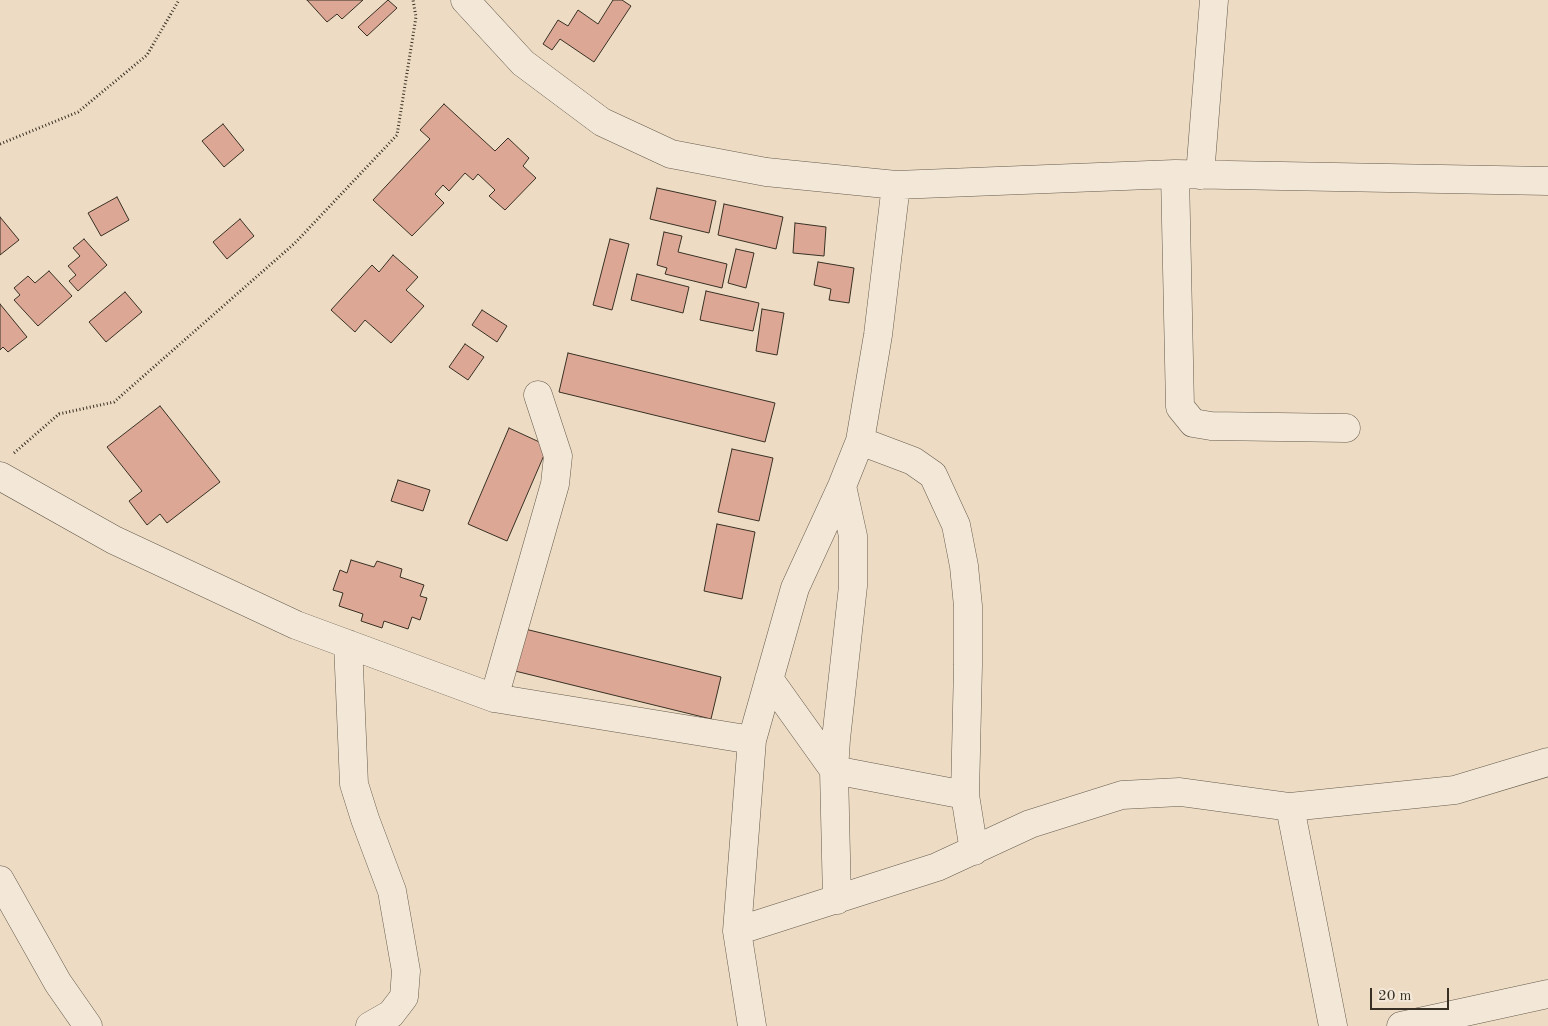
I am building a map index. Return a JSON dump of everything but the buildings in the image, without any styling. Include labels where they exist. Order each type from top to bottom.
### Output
[{"type":"street","points":[[465,0],[523,63],[602,122],[671,154],[766,172],[896,185],[1188,175],[1548,182]]},
{"type":"street","points":[[1214,0],[1188,175],[1180,407],[1193,423],[1211,426],[1346,428]]},
{"type":"street","points":[[752,1026],[737,931],[752,740],[795,588],[842,486],[860,441],[878,335],[896,185]]},
{"type":"street","points":[[494,698],[555,484],[558,456],[538,395]]},
{"type":"street","points":[[860,441],[913,461],[933,475],[956,525],[964,566],[968,606],[965,795],[974,851]]},
{"type":"street","points":[[4,467],[114,540],[296,625],[494,698],[752,740]]},
{"type":"street","points":[[837,900],[834,770],[853,586],[853,536],[842,486]]},
{"type":"street","points":[[348,644],[354,784],[392,891],[406,971],[404,997],[391,1014],[370,1026]]},
{"type":"street","points":[[769,679],[834,770],[965,795]]},
{"type":"street","points":[[737,931],[937,867],[1030,824],[1122,794],[1180,792],[1290,807],[1455,790],[1548,762]]},
{"type":"street","points":[[1290,807],[1333,1026]]},
{"type":"street","points":[[0,880],[58,983],[88,1026]]},
{"type":"street","points":[[1401,1026],[1548,994]]},
{"type":"path","points":[[0,144],[78,112],[146,55],[179,0]]},
{"type":"path","points":[[4,467],[59,414],[114,402],[295,243],[397,134],[416,17],[413,0]]}]
